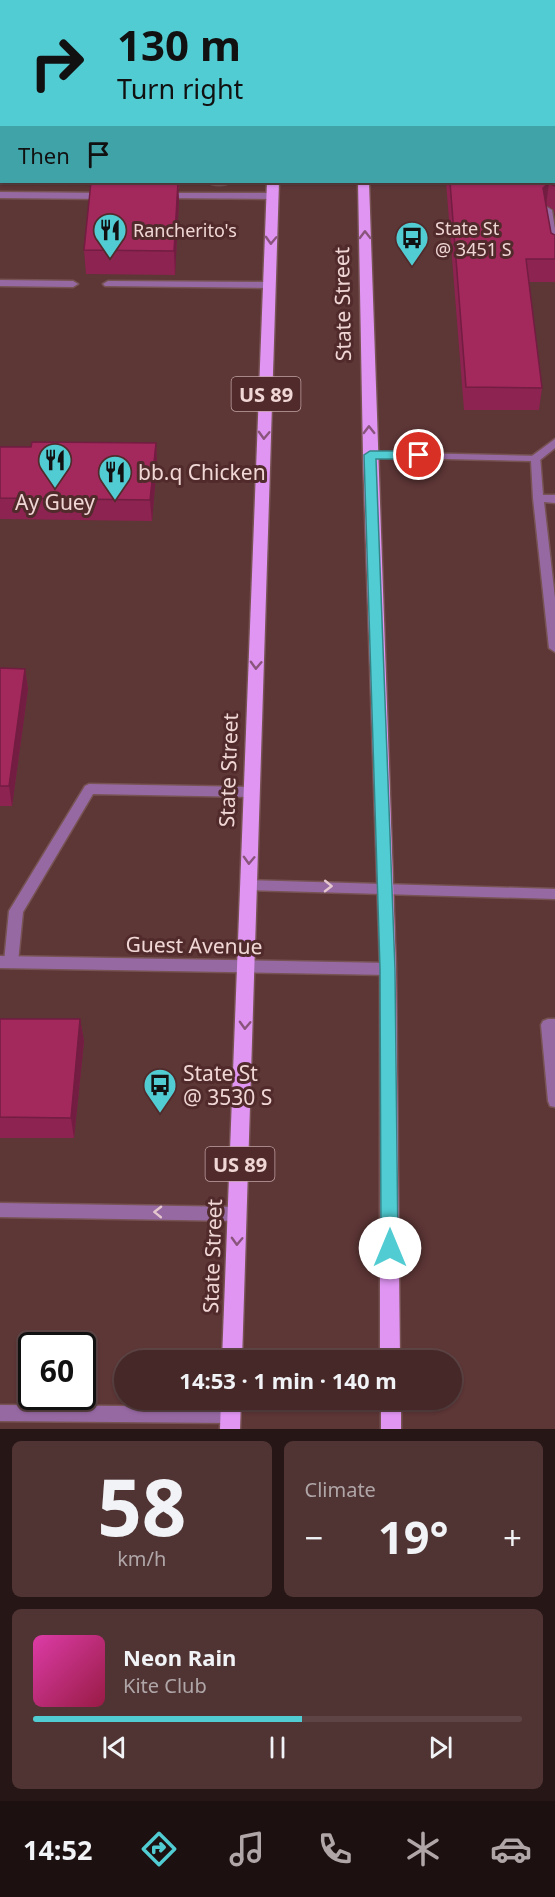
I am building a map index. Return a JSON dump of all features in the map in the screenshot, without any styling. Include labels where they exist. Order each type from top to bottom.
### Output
[{"type":"main road","name":"State Street","points":[[232,1350],[273,183]]},
{"type":"main road","name":"State Street","points":[[363,183],[388,969],[390,1350]]},
{"type":"main road","points":[[391,1410],[391,1429]]},
{"type":"street","points":[[0,195],[116,196]]},
{"type":"street","points":[[151,196],[273,196]]},
{"type":"street","points":[[547,210],[555,255]]},
{"type":"street","points":[[0,283],[73,284]]},
{"type":"street","points":[[108,284],[270,285]]},
{"type":"street","points":[[370,455],[536,458],[555,442]]},
{"type":"street","points":[[536,458],[537,498],[555,648]]},
{"type":"street","points":[[537,498],[555,499]]},
{"type":"street","points":[[5,962],[16,911],[90,789],[251,792]]},
{"type":"street","points":[[248,885],[555,894]]},
{"type":"street","name":"Guest Avenue","points":[[5,962],[388,969]]},
{"type":"street","points":[[555,1025],[548,1025],[555,1101]]},
{"type":"street","points":[[0,1210],[238,1214]]},
{"type":"street","points":[[0,1413],[230,1414]]},
{"type":"building","points":[[91,183],[178,183],[174,251],[84,250]]},
{"type":"building","points":[[450,183],[549,183],[543,188],[551,233],[555,235],[555,259],[526,259],[542,388],[466,387]]},
{"type":"building","points":[[32,442],[156,443],[150,500],[0,498],[0,447],[31,447]]},
{"type":"building","points":[[0,668],[25,669],[9,786],[0,786]]},
{"type":"building","points":[[0,1019],[80,1019],[71,1118],[0,1117]]},
{"type":"place","name":"Rancherito's","points":[[110,259]]},
{"type":"place","name":"State St @ 3451 S","points":[[412,267]]},
{"type":"place","name":"Ay Guey","points":[[55,489]]},
{"type":"place","name":"bb.q Chicken","points":[[115,501]]},
{"type":"place","name":"State St @ 3530 S","points":[[160,1114]]},
{"type":"route","points":[[390,1248],[388,969],[370,455],[419,455]]}]
